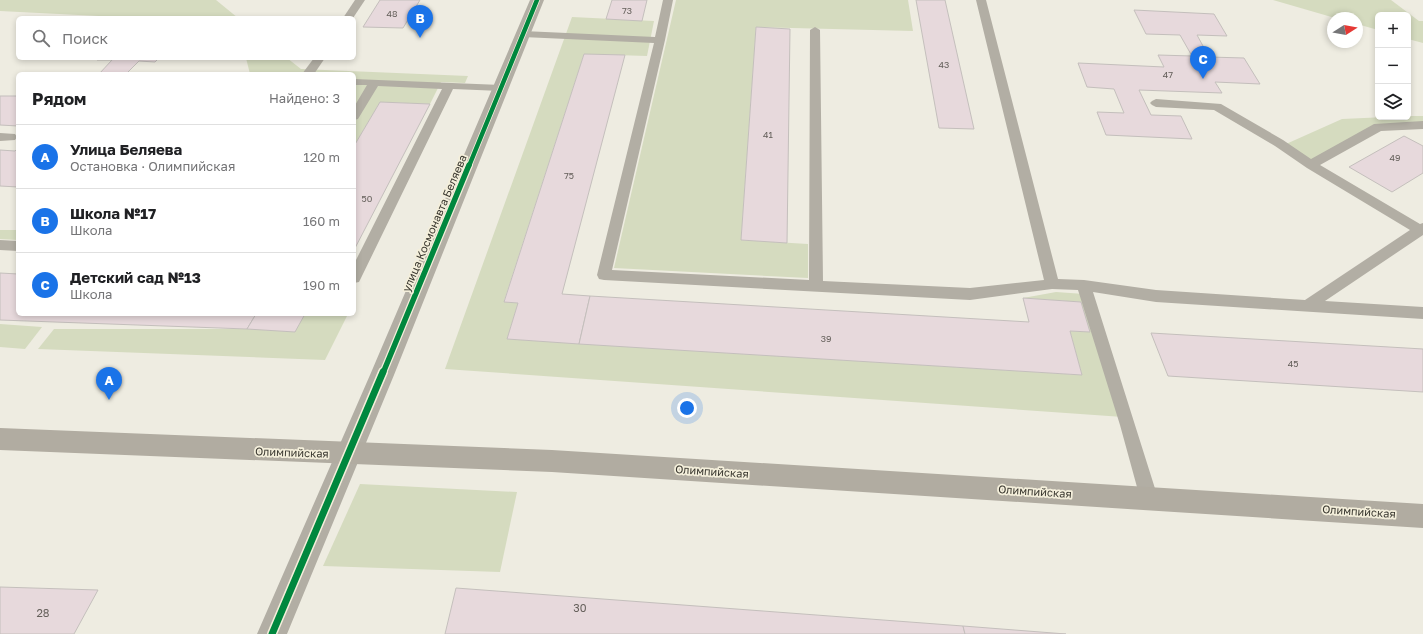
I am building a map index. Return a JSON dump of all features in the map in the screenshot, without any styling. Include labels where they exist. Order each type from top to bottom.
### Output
[{"type":"main road","name":"Олимпийская","points":[[0,439],[552,461],[1423,516]]},
{"type":"street","name":"улица Космонавта Беляева","points":[[272,634],[537,0]]},
{"type":"lane","points":[[349,16],[360,0]]},
{"type":"lane","points":[[668,0],[660,40],[604,275],[970,294],[1052,284],[1084,285],[1156,296],[1423,313]]},
{"type":"lane","points":[[981,0],[1052,284]]},
{"type":"lane","points":[[815,30],[816,286]]},
{"type":"lane","points":[[523,34],[660,40]]},
{"type":"lane","points":[[310,72],[318,60]]},
{"type":"lane","points":[[356,82],[501,88]]},
{"type":"lane","points":[[356,113],[376,82]]},
{"type":"lane","points":[[356,274],[449,86]]},
{"type":"lane","points":[[1156,103],[1217,107],[1279,143],[1311,165],[1421,229],[1307,306]]},
{"type":"lane","points":[[1311,165],[1378,127],[1423,125]]},
{"type":"lane","points":[[0,245],[16,246]]},
{"type":"lane","points":[[1084,285],[1128,425],[1149,498]]},
{"type":"green space","points":[[0,0],[216,0],[236,16],[99,16],[0,11]]},
{"type":"green space","points":[[676,0],[908,0],[913,31],[756,27],[741,240],[808,244],[808,278],[614,268]]},
{"type":"green space","points":[[1273,0],[1391,0],[1407,12],[1375,12],[1375,29],[1363,26],[1363,12],[1327,12],[1327,16]]},
{"type":"green space","points":[[1411,15],[1419,21],[1423,21],[1423,43],[1411,40]]},
{"type":"green space","points":[[572,17],[654,21],[647,56],[584,54],[504,301],[518,303],[507,339],[1082,375],[1070,331],[1089,332],[1081,302],[1023,298],[1056,292],[1084,294],[1123,417],[445,369]]},
{"type":"green space","points":[[246,60],[290,60],[301,69],[468,76],[465,83],[441,82],[430,104],[380,102],[356,143],[356,72],[250,72]]},
{"type":"green space","points":[[1411,116],[1423,116],[1423,123],[1375,125],[1310,161],[1286,144],[1342,119],[1375,118],[1375,120],[1411,120]]},
{"type":"green space","points":[[0,230],[16,230],[16,240],[0,239]]},
{"type":"green space","points":[[297,316],[347,316],[325,360],[38,349],[54,329],[247,329]]},
{"type":"green space","points":[[0,324],[42,327],[25,349],[0,347]]},
{"type":"green space","points":[[360,484],[517,492],[500,572],[323,566]]},
{"type":"building","points":[[380,0],[420,0],[403,28],[363,27]]},
{"type":"building","points":[[612,0],[647,0],[642,21],[606,19]]},
{"type":"building","points":[[916,0],[945,0],[974,129],[939,128]]},
{"type":"building","points":[[1134,10],[1214,14],[1227,36],[1197,35],[1209,57],[1244,58],[1260,84],[1215,82],[1222,93],[1139,90],[1151,115],[1181,116],[1192,139],[1106,135],[1097,112],[1124,113],[1114,89],[1087,87],[1078,63],[1164,67],[1158,55],[1192,56],[1180,35],[1146,34]]},
{"type":"building","points":[[756,27],[790,29],[787,243],[741,240]]},
{"type":"building","points":[[584,54],[625,55],[562,294],[590,296],[579,344],[507,339],[518,303],[504,302]]},
{"type":"building","points":[[112,60],[157,60],[155,62],[139,61],[128,72],[101,72]]},
{"type":"building","points":[[0,96],[16,96],[16,126],[0,125]]},
{"type":"building","points":[[380,102],[430,104],[356,246],[356,143]]},
{"type":"building","points":[[1404,136],[1423,146],[1423,173],[1392,192],[1349,167]]},
{"type":"building","points":[[0,150],[16,150],[16,187],[0,186]]},
{"type":"building","points":[[0,273],[16,274],[16,316],[255,316],[247,329],[0,320]]},
{"type":"building","points":[[590,296],[1029,322],[1023,298],[1081,302],[1090,332],[1070,331],[1082,375],[579,344]]},
{"type":"building","points":[[255,316],[304,316],[295,332],[247,329]]},
{"type":"building","points":[[1151,333],[1423,349],[1423,392],[1168,376]]},
{"type":"building","points":[[0,587],[98,590],[74,634],[0,634]]},
{"type":"building","points":[[456,588],[963,626],[965,634],[445,634]]},
{"type":"building","points":[[963,626],[1066,634],[965,634]]},
{"type":"cycle path","points":[[272,634],[382,375],[537,0]]},
{"type":"place","name":"Школа №17","points":[[420,38]]},
{"type":"place","name":"Детский сад №13","points":[[1203,79]]},
{"type":"place","name":"Улица Беляева","points":[[109,400]]}]
